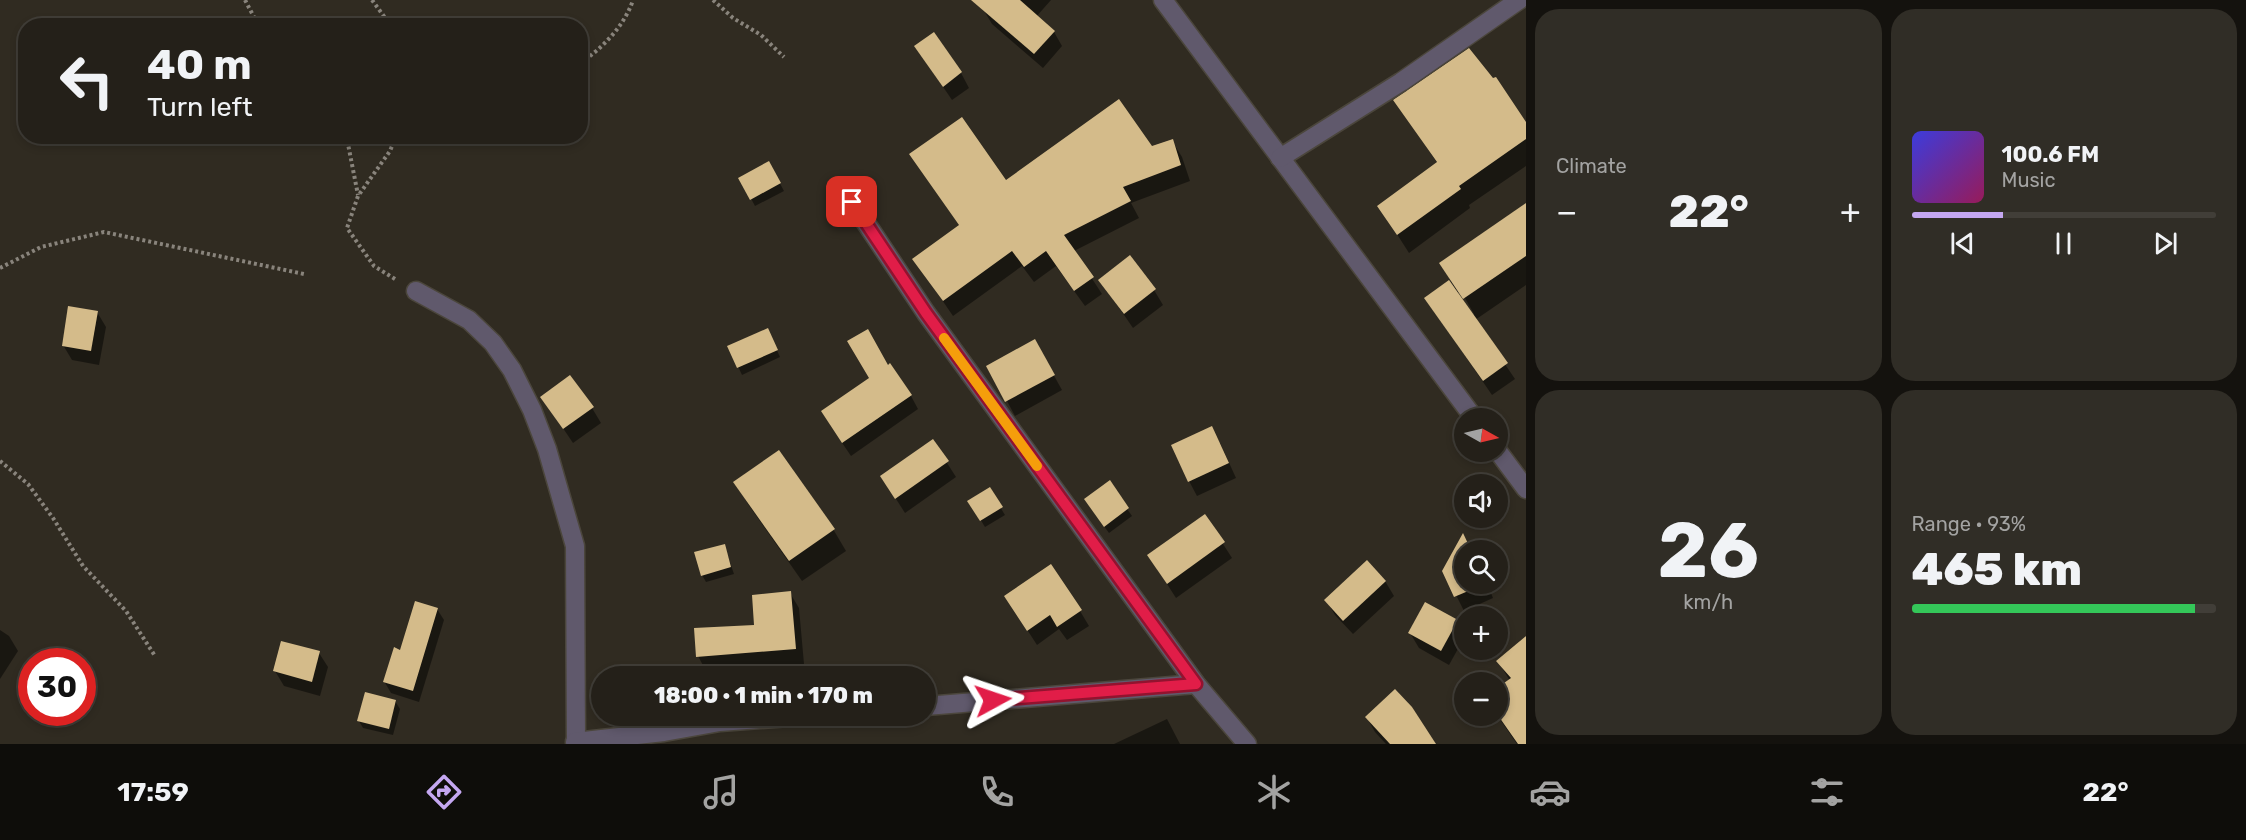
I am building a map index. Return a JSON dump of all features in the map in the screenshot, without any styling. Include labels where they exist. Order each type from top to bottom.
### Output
[{"type":"street","points":[[1163,0],[1467,408]]},
{"type":"street","points":[[1280,158],[1401,82],[1519,0]]},
{"type":"street","points":[[852,202],[926,313],[1196,684],[1247,744]]},
{"type":"street","points":[[416,291],[469,320],[493,343],[512,370],[532,410],[547,449],[575,546],[575,743],[698,726]]},
{"type":"street","points":[[1506,462],[1526,489]]},
{"type":"street","points":[[936,705],[1196,684]]},
{"type":"path","points":[[245,0],[254,18]]},
{"type":"path","points":[[372,0],[385,18]]},
{"type":"path","points":[[588,58],[599,51],[630,10],[633,0]]},
{"type":"path","points":[[713,0],[733,18],[760,35],[784,57]]},
{"type":"path","points":[[348,144],[358,196]]},
{"type":"path","points":[[393,144],[358,196],[347,228],[374,266],[416,291]]},
{"type":"path","points":[[0,268],[41,247],[104,232],[304,274]]},
{"type":"path","points":[[0,460],[27,484],[53,518],[83,566],[126,611],[155,656]]},
{"type":"building","points":[[971,0],[1020,0],[1055,31],[1034,54]]},
{"type":"building","points":[[934,32],[962,72],[943,87],[914,46]]},
{"type":"building","points":[[1469,48],[1493,78],[1496,77],[1526,122],[1526,139],[1459,186],[1461,189],[1397,235],[1377,206],[1437,162],[1393,100]]},
{"type":"building","points":[[1119,99],[1152,146],[1173,139],[1181,165],[1123,187],[1131,201],[1064,235],[1094,277],[1074,291],[1046,251],[1024,267],[1012,251],[943,301],[912,259],[959,225],[909,154],[962,117],[1006,180]]},
{"type":"building","points":[[769,161],[781,183],[750,200],[738,178]]},
{"type":"building","points":[[1526,203],[1526,256],[1463,299],[1439,263]]},
{"type":"building","points":[[1130,255],[1156,289],[1124,314],[1098,280]]},
{"type":"building","points":[[1449,280],[1508,363],[1483,381],[1424,298]]},
{"type":"building","points":[[68,306],[98,311],[91,351],[62,346]]},
{"type":"building","points":[[768,328],[778,350],[737,368],[727,346]]},
{"type":"building","points":[[868,329],[888,365],[890,363],[912,395],[842,443],[821,411],[869,378],[847,341]]},
{"type":"building","points":[[1035,339],[1055,375],[1005,402],[986,366]]},
{"type":"building","points":[[570,375],[594,407],[563,429],[540,397]]},
{"type":"building","points":[[1212,426],[1229,463],[1188,482],[1171,445]]},
{"type":"building","points":[[933,439],[949,461],[895,499],[880,476]]},
{"type":"building","points":[[779,450],[835,529],[789,561],[733,482]]},
{"type":"building","points":[[1110,480],[1129,508],[1104,527],[1084,499]]},
{"type":"building","points":[[990,487],[1003,507],[980,521],[967,501]]},
{"type":"building","points":[[1205,514],[1225,542],[1167,584],[1147,555]]},
{"type":"building","points":[[1463,533],[1466,540],[1459,540]]},
{"type":"building","points":[[725,544],[731,567],[701,576],[694,552]]},
{"type":"building","points":[[1454,549],[1454,594],[1461,594],[1454,597],[1442,571]]},
{"type":"building","points":[[1367,560],[1386,581],[1343,621],[1324,600]]},
{"type":"building","points":[[1051,564],[1082,610],[1057,627],[1050,615],[1027,631],[1004,596]]},
{"type":"building","points":[[791,591],[796,649],[696,657],[694,628],[754,625],[752,595]]},
{"type":"building","points":[[415,601],[438,608],[413,691],[383,682],[394,647],[400,650]]},
{"type":"building","points":[[1425,602],[1454,618],[1454,627],[1441,651],[1408,633]]},
{"type":"building","points":[[1526,636],[1526,744],[1518,744],[1505,726],[1508,726],[1508,680],[1511,678],[1496,661],[1508,660],[1508,651]]},
{"type":"building","points":[[281,641],[320,651],[312,682],[273,671]]},
{"type":"building","points":[[1395,689],[1412,707],[1436,744],[1390,744],[1365,717]]},
{"type":"building","points":[[365,692],[396,700],[389,729],[357,721]]},
{"type":"slow traffic","points":[[944,338],[1037,466]]},
{"type":"route","points":[[852,202],[926,313],[1196,684],[993,700]]}]
